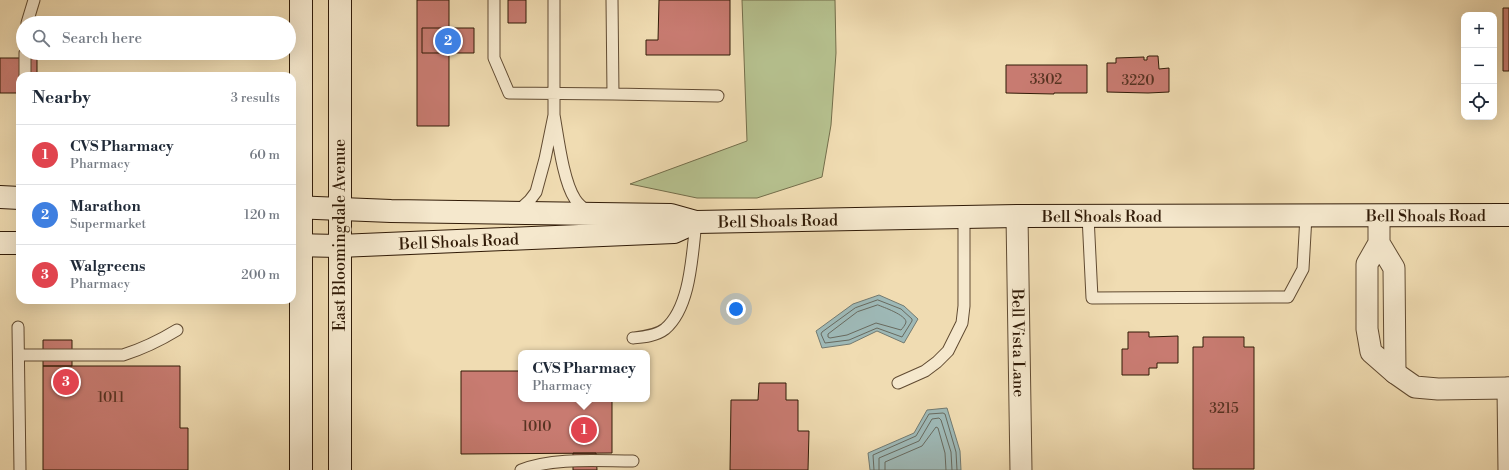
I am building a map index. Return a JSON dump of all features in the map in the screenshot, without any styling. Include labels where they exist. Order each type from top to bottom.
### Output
[{"type":"main road","points":[[301,0],[296,208],[301,470]]},
{"type":"main road","name":"East Bloomingdale Avenue","points":[[340,0],[340,470]]},
{"type":"main road","points":[[0,197],[16,198]]},
{"type":"main road","name":"Bell Shoals Road","points":[[296,208],[671,215],[696,222],[1017,216],[1509,216]]},
{"type":"main road","name":"Bell Shoals Road","points":[[296,246],[339,246],[674,232],[696,222]]},
{"type":"main road","points":[[0,242],[16,243]]},
{"type":"street","name":"Bell Vista Lane","points":[[1017,216],[1021,470]]},
{"type":"street","points":[[1378,216],[1378,243],[1367,264],[1367,329],[1372,352],[1395,373],[1415,387],[1438,389],[1508,388],[1508,470]]},
{"type":"street","points":[[1378,243],[1394,268],[1395,373]]},
{"type":"street","points":[[1367,320],[1395,320]]},
{"type":"lane","points":[[494,0],[494,58],[509,93],[718,96]]},
{"type":"lane","points":[[554,0],[554,115],[562,159],[571,191],[578,203],[590,214]]},
{"type":"lane","points":[[612,0],[613,94]]},
{"type":"lane","points":[[29,16],[34,1]]},
{"type":"lane","points":[[25,60],[25,72]]},
{"type":"lane","points":[[515,213],[524,206],[536,192],[545,159],[554,115]]},
{"type":"lane","points":[[1088,216],[1092,298],[1288,297],[1303,269],[1306,216]]},
{"type":"lane","points":[[898,383],[925,371],[948,352],[962,323],[964,306],[964,217]]},
{"type":"lane","points":[[633,338],[649,336],[664,330],[674,318],[682,303],[687,283],[692,261],[696,222]]},
{"type":"lane","points":[[18,327],[20,470]]},
{"type":"lane","points":[[19,355],[123,355],[160,341],[177,330]]},
{"type":"lane","points":[[521,470],[544,464],[567,462],[633,461]]},
{"type":"green space","points":[[742,0],[835,0],[836,53],[831,125],[822,177],[757,198],[697,198],[630,184],[747,141]]},
{"type":"water","points":[[879,295],[904,306],[918,319],[904,343],[877,331],[850,344],[822,348],[816,331],[853,304]]},
{"type":"water","points":[[947,408],[960,451],[961,470],[870,470],[868,453],[914,433],[927,410]]},
{"type":"building","points":[[417,0],[449,0],[449,126],[417,126]]},
{"type":"building","points":[[508,0],[526,0],[526,23],[508,23]]},
{"type":"building","points":[[659,0],[730,0],[730,55],[646,55],[646,40],[658,40]]},
{"type":"building","points":[[1503,8],[1509,8],[1509,71],[1503,71]]},
{"type":"building","points":[[422,28],[474,28],[474,53],[422,53]]},
{"type":"building","points":[[1158,56],[1159,69],[1169,68],[1169,92],[1107,92],[1107,63],[1116,63],[1116,58],[1144,57],[1144,60],[1147,60],[1147,57]]},
{"type":"building","points":[[0,58],[37,60],[37,72],[16,72],[16,93],[0,93]]},
{"type":"building","points":[[1006,65],[1087,65],[1087,93],[1006,93]]},
{"type":"building","points":[[1128,332],[1149,332],[1149,337],[1178,336],[1178,363],[1157,363],[1157,368],[1149,368],[1149,375],[1122,375],[1122,349],[1128,349]]},
{"type":"building","points":[[1203,337],[1244,337],[1244,347],[1254,347],[1254,469],[1193,469],[1193,347],[1203,347]]},
{"type":"building","points":[[43,340],[72,340],[72,366],[43,366]]},
{"type":"building","points":[[43,366],[180,366],[180,428],[188,428],[188,470],[43,470]]},
{"type":"building","points":[[461,371],[518,371],[518,402],[612,402],[612,453],[461,454]]},
{"type":"building","points":[[759,383],[786,383],[786,400],[798,400],[798,431],[809,431],[808,470],[730,470],[731,400],[758,400]]},
{"type":"building","points":[[573,453],[596,453],[597,470],[573,470]]},
{"type":"place","name":"Marathon","points":[[448,41]]},
{"type":"place","name":"Walgreens","points":[[66,382]]},
{"type":"place","name":"CVS Pharmacy","points":[[584,430]]}]
